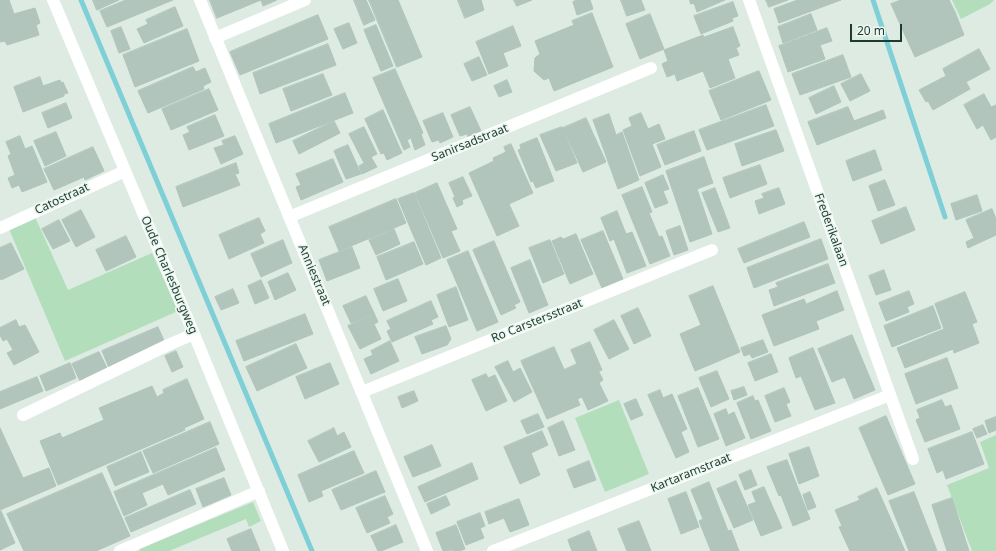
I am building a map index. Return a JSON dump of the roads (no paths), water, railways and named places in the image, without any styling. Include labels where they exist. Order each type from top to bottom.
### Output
[{"type":"street","name":"Oude Charlesburgweg","points":[[53,0],[194,334],[283,551]]},
{"type":"street","name":"Anniestraat","points":[[200,0],[427,551]]},
{"type":"street","points":[[215,38],[305,0]]},
{"type":"street","name":"Frederikalaan","points":[[749,0],[913,459]]},
{"type":"street","name":"Sanirsadstraat","points":[[289,217],[651,68]]},
{"type":"street","name":"Catostraat","points":[[0,228],[125,171]]},
{"type":"street","name":"Ro Carstersstraat","points":[[362,392],[712,250]]},
{"type":"street","points":[[23,415],[194,334]]},
{"type":"street","name":"Kartaramstraat","points":[[493,551],[890,395]]},
{"type":"street","points":[[120,551],[259,491]]},
{"type":"waterway","points":[[81,0],[312,551]]},
{"type":"waterway","points":[[873,0],[945,217]]}]
